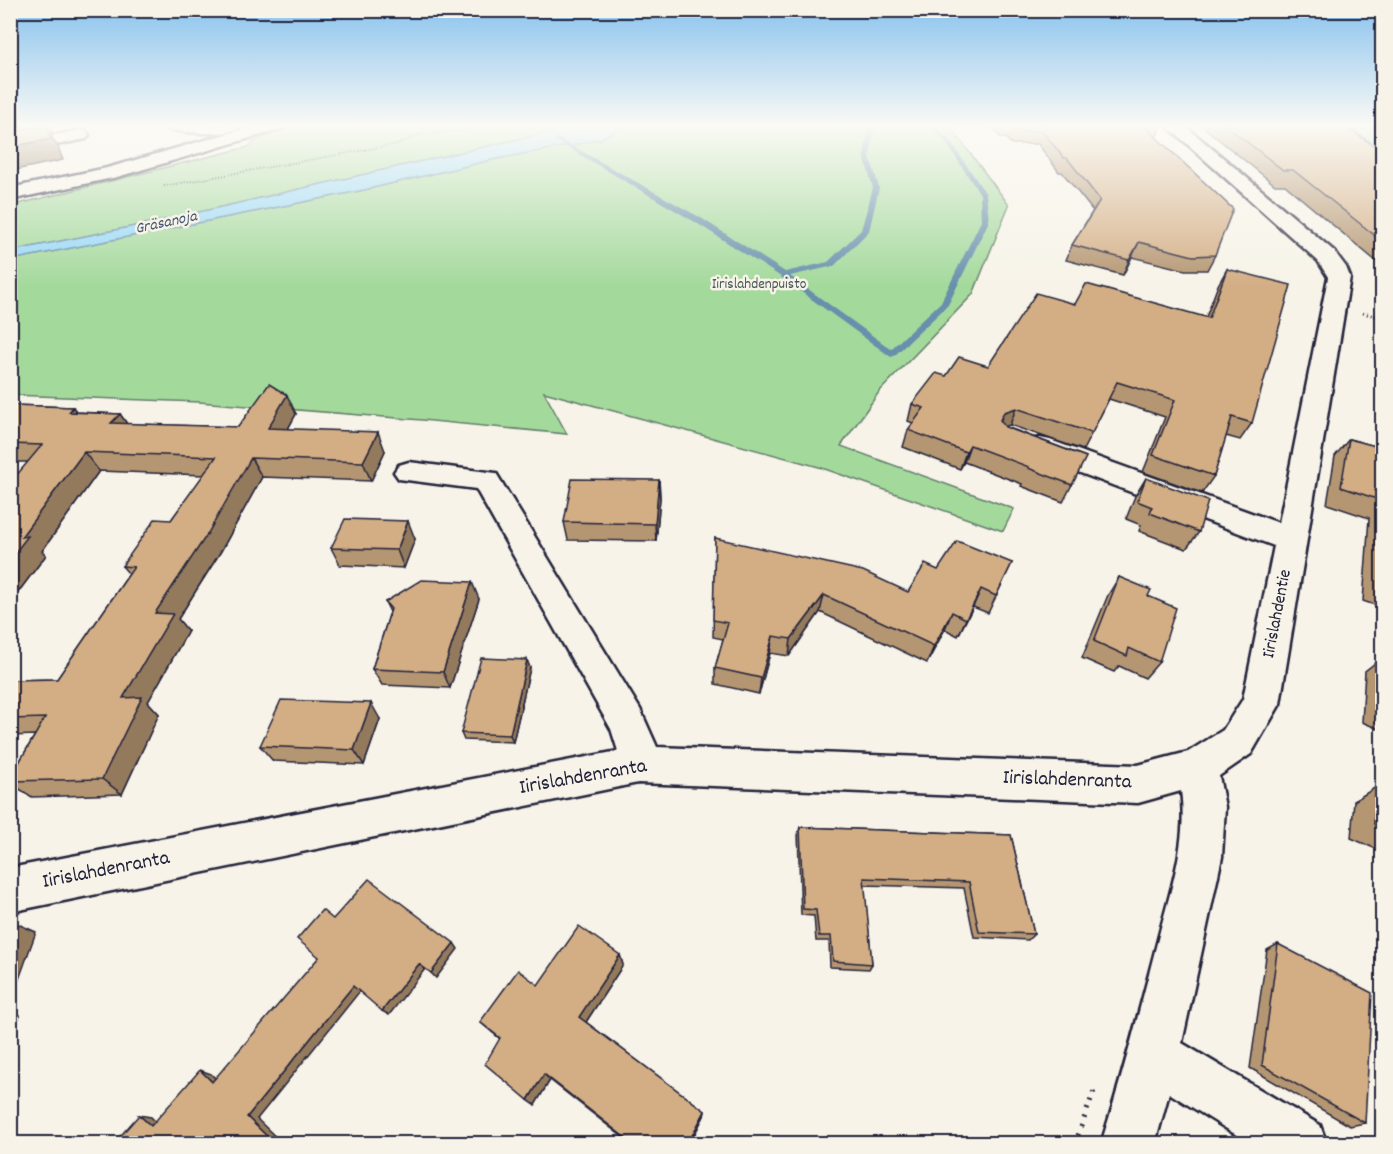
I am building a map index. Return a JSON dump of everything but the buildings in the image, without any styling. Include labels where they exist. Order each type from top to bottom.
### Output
[{"type":"street","points":[[10,194],[82,179]]},
{"type":"street","name":"Iirislahdentie","points":[[1198,768],[1237,742],[1261,704],[1339,277],[1335,267],[1326,256],[1236,179]]},
{"type":"street","points":[[1020,440],[1292,540]]},
{"type":"street","points":[[409,472],[486,480],[627,721],[637,744],[638,765]]},
{"type":"street","name":"Iirislahdenranta","points":[[10,890],[638,765],[1138,784],[1198,768]]},
{"type":"street","points":[[1128,1143],[1154,1055],[1200,857],[1204,807],[1198,768]]},
{"type":"street","points":[[1154,1055],[1301,1143]]},
{"type":"path","points":[[162,187],[209,179]]},
{"type":"path","points":[[1075,1143],[1100,1073]]},
{"type":"green space","points":[[120,179],[344,179],[155,222],[11,251],[10,206]]},
{"type":"green space","name":"Iirislahdenpuisto","points":[[411,179],[989,179],[1009,205],[973,294],[879,392],[841,446],[1014,509],[1003,531],[819,467],[544,392],[567,434],[199,402],[11,395],[10,260]]},
{"type":"water","name":"Gräsanoja","points":[[344,179],[411,179],[11,260],[11,251],[155,222]]},
{"type":"waterway","points":[[626,179],[698,220],[784,275]]},
{"type":"waterway","points":[[784,275],[831,264],[865,231],[876,188],[873,179]]},
{"type":"waterway","points":[[784,275],[891,354],[945,303],[985,221],[983,194],[973,179]]}]
